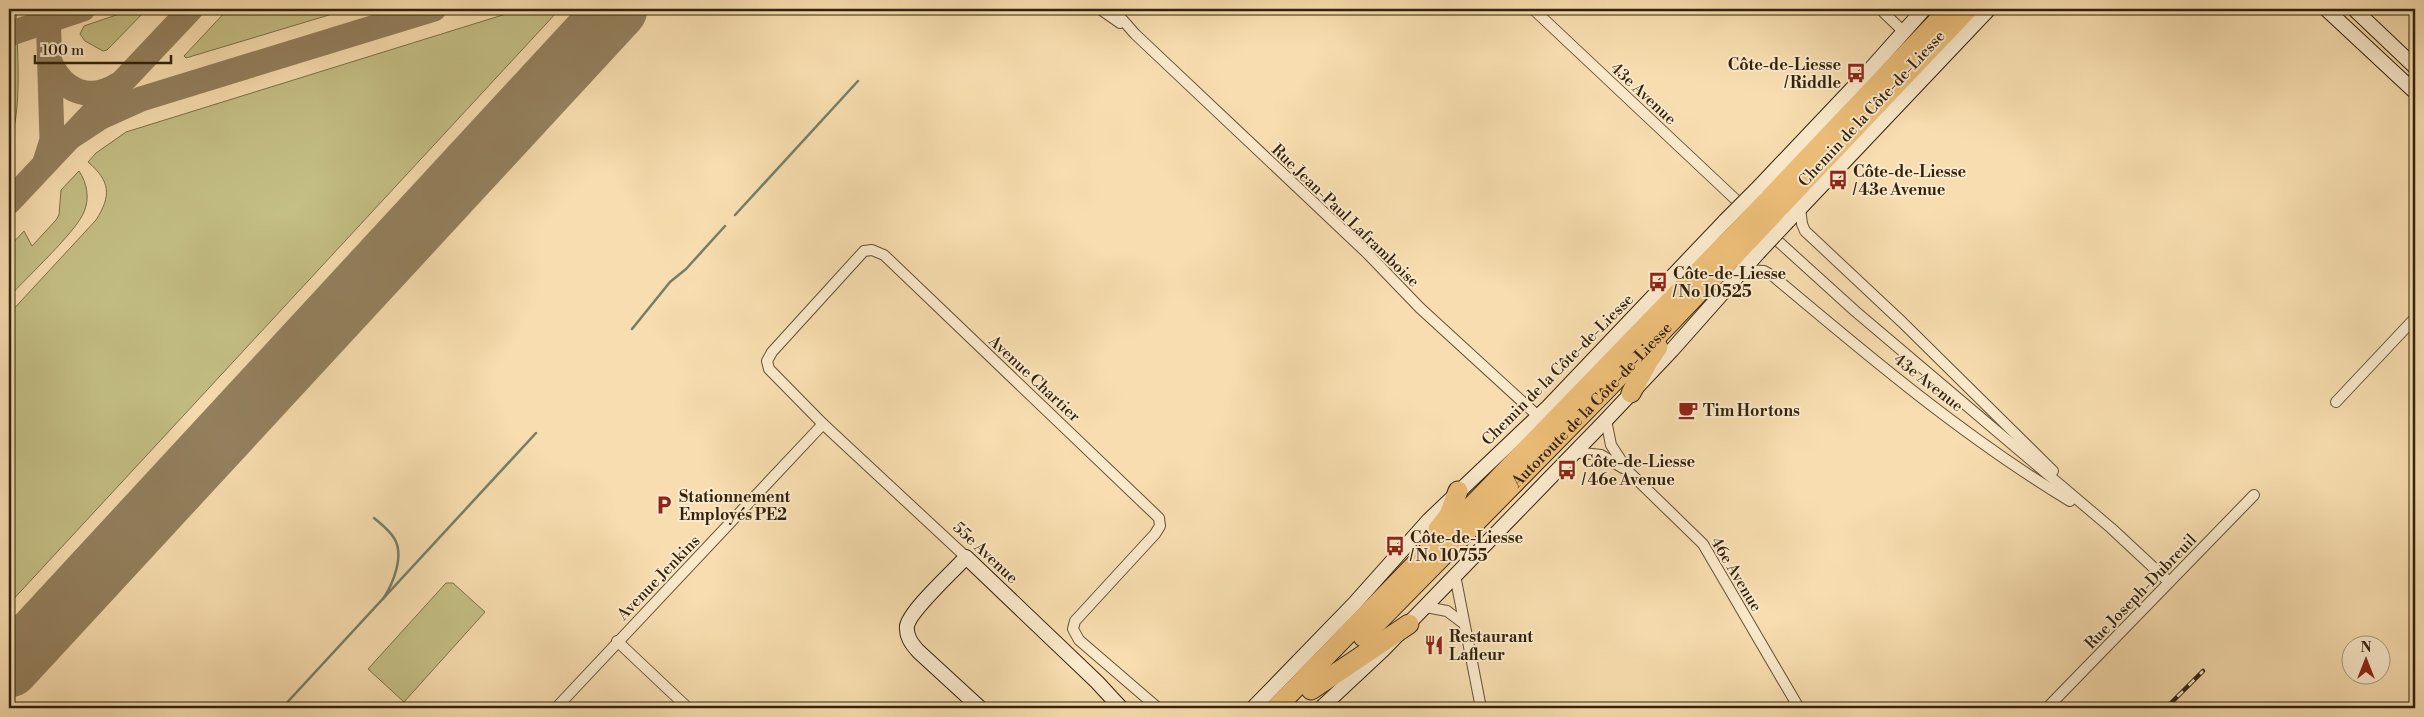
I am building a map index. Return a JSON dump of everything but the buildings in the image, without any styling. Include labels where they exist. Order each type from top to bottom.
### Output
[{"type":"highway","name":"Autoroute de la Côte-de-Liesse","points":[[1772,205],[1968,9]]},
{"type":"highway","name":"Autoroute de la Côte-de-Liesse","points":[[1276,708],[1402,578],[1742,237],[1948,10]]},
{"type":"highway","name":"Autoroute de la Côte-de-Liesse","points":[[1293,708],[1699,292],[1742,237]]},
{"type":"highway","points":[[1631,393],[1648,360],[1699,292]]},
{"type":"highway","points":[[1402,578],[1449,515],[1458,491]]},
{"type":"highway","points":[[1311,690],[1409,624]]},
{"type":"main road","name":"Chemin de la Côte-de-Liesse","points":[[1253,708],[1458,491],[1538,416],[1742,237],[1772,205],[1904,32],[1924,9]]},
{"type":"main road","name":"Chemin de la Côte-de-Liesse","points":[[1772,205],[1800,208],[1989,9]]},
{"type":"main road","points":[[2326,9],[2415,92]]},
{"type":"main road","points":[[2339,22],[2353,9],[2415,67]]},
{"type":"main road","name":"Chemin de la Côte-de-Liesse","points":[[1321,708],[1366,667],[1426,607],[1606,420],[1743,270],[1742,237]]},
{"type":"main road","points":[[966,557],[912,615],[907,632],[918,651],[980,708]]},
{"type":"main road","name":"55e Avenue","points":[[966,557],[1092,677],[1121,708]]},
{"type":"street","name":"Rue Jean-Paul Laframboise","points":[[1100,9],[1134,34]]},
{"type":"street","name":"Rue Jean-Paul Laframboise","points":[[1113,9],[1134,34],[1368,254],[1420,308],[1538,416]]},
{"type":"street","name":"43e Avenue","points":[[1533,9],[1734,199]]},
{"type":"street","points":[[1880,9],[1904,32]]},
{"type":"street","name":"43e Avenue","points":[[1800,208],[1805,231],[1964,382],[2099,518]]},
{"type":"street","name":"43e Avenue","points":[[1780,243],[1855,311],[2099,518],[2169,582]]},
{"type":"street","name":"Avenue Chartier","points":[[823,424],[774,376],[769,369],[768,357],[859,255],[867,250],[876,250],[1159,518],[1160,526],[1155,534],[1075,620],[1073,629],[1079,640],[1158,708]]},
{"type":"street","name":"43e Avenue","points":[[1743,270],[1770,274],[1822,318],[2012,465],[2099,518]]},
{"type":"street","points":[[2336,402],[2415,318]]},
{"type":"street","name":"46e Avenue","points":[[1606,420],[1611,445],[1628,471],[1703,544],[1800,708]]},
{"type":"street","name":"55e Avenue","points":[[823,424],[966,557]]},
{"type":"street","name":"Avenue Jenkins","points":[[556,708],[823,424]]},
{"type":"street","name":"46e Avenue","points":[[1574,452],[1601,455],[1628,471]]},
{"type":"street","name":"Rue Joseph-Dubreuil","points":[[2047,708],[2254,495]]},
{"type":"street","points":[[1455,575],[1481,708]]},
{"type":"street","points":[[1426,607],[1447,611],[1463,623]]},
{"type":"street","points":[[618,641],[688,708]]},
{"type":"shaded area","points":[[9,9],[16,10],[18,97],[9,144]]},
{"type":"shaded area","points":[[134,9],[147,9],[107,50],[103,51],[85,41],[80,34],[84,26]]},
{"type":"shaded area","points":[[228,9],[349,9],[186,58],[184,56]]},
{"type":"shaded area","points":[[522,9],[557,9],[558,11],[9,604],[9,314],[96,220],[101,211],[105,203],[106,189],[101,176],[88,162],[96,153],[126,132]]},
{"type":"shaded area","points":[[79,171],[87,191],[87,201],[79,221],[61,243],[9,297],[9,247],[24,231],[32,246],[56,220],[59,215],[61,190]]},
{"type":"shaded area","points":[[446,583],[453,583],[485,612],[404,702],[368,669]]},
{"type":"waterway","points":[[735,215],[858,81]]},
{"type":"waterway","points":[[632,329],[670,282],[686,269],[725,226]]},
{"type":"waterway","points":[[282,708],[536,433]]},
{"type":"waterway","points":[[374,518],[392,535],[397,545],[398,553],[394,578],[383,599]]},
{"type":"taxiway","points":[[45,162],[52,140],[48,9]]},
{"type":"taxiway","points":[[9,34],[83,9]]},
{"type":"taxiway","points":[[9,202],[191,9]]},
{"type":"taxiway","points":[[69,138],[101,117],[141,99],[434,9]]},
{"type":"taxiway","points":[[50,62],[63,81],[79,91],[98,93],[119,84]]},
{"type":"runway","points":[[9,667],[617,9]]},
{"type":"railway","points":[[2166,708],[2203,671]]},
{"type":"place","name":"Côte-de-Liesse / Riddle","points":[[1856,73]]},
{"type":"place","name":"Côte-de-Liesse / 43e Avenue","points":[[1838,180]]},
{"type":"place","name":"Côte-de-Liesse / No 10525","points":[[1658,282]]},
{"type":"place","name":"Tim Hortons","points":[[1688,410]]},
{"type":"place","name":"Côte-de-Liesse / 46e Avenue","points":[[1567,470]]},
{"type":"place","name":"Stationnement Employés PE2","points":[[664,505]]},
{"type":"place","name":"Côte-de-Liesse / No 10755","points":[[1395,546]]},
{"type":"place","name":"Restaurant Lafleur","points":[[1434,645]]}]
